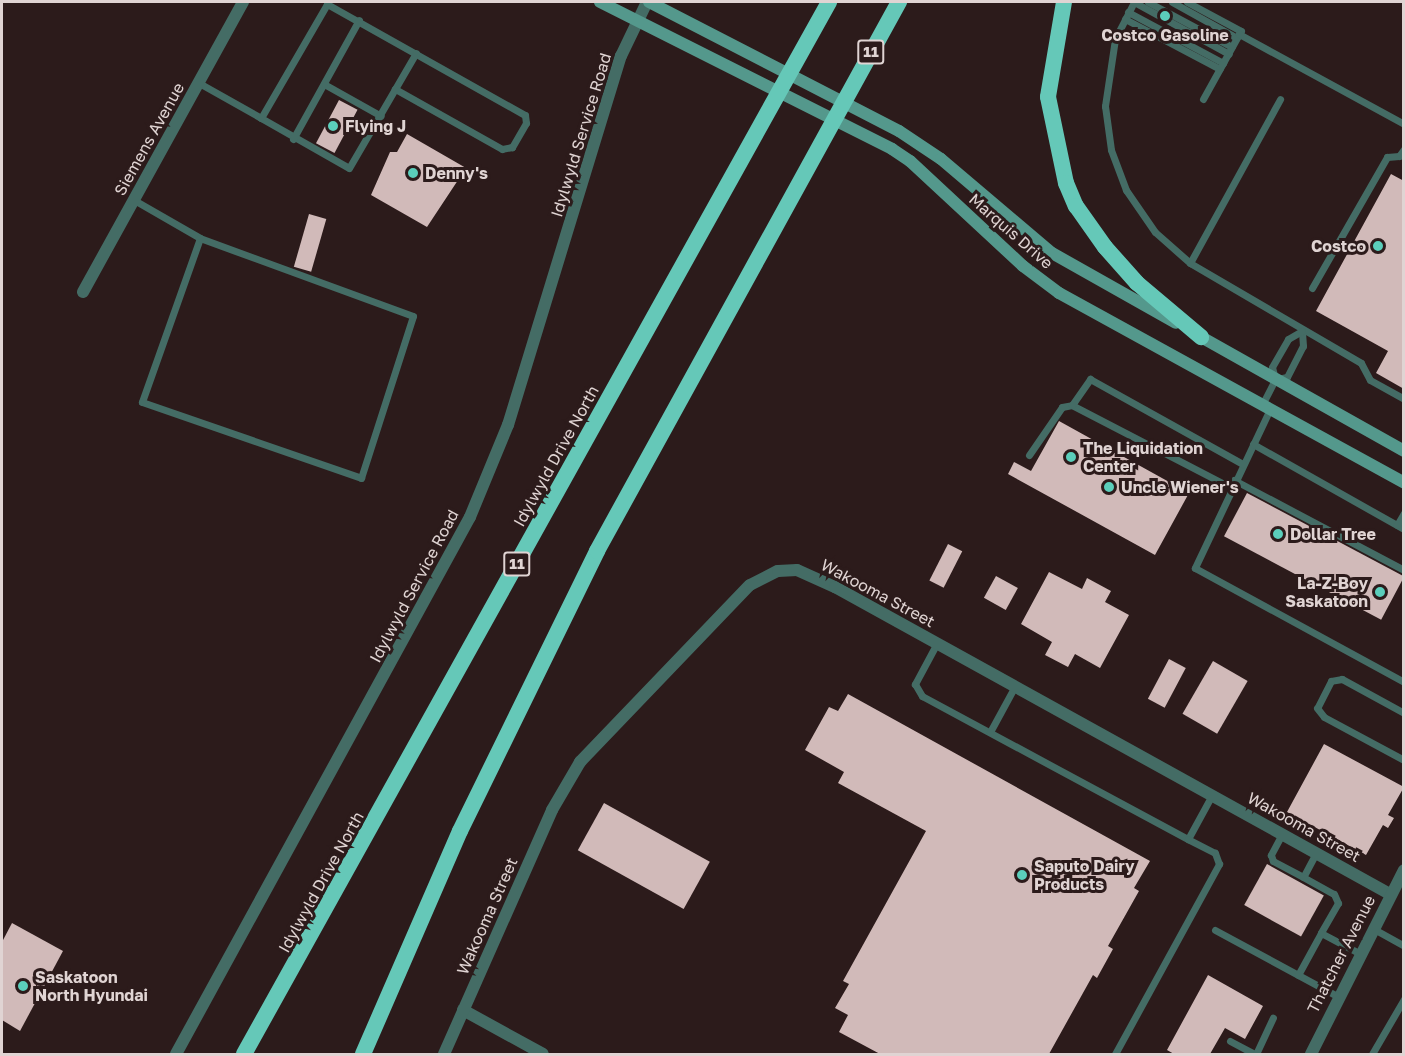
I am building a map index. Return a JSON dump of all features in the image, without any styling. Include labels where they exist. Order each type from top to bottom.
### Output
[{"type":"highway","name":"Idylwyld Drive North","points":[[244,1054],[829,2]]},
{"type":"highway","name":"11","points":[[363,1054],[460,831],[597,551],[899,2]]},
{"type":"highway","points":[[1064,2],[1048,97],[1066,183],[1076,206],[1105,247],[1137,283],[1201,337]]},
{"type":"main road","name":"Marquis Drive","points":[[600,2],[780,90],[910,161],[1023,266],[1059,293],[1404,483]]},
{"type":"main road","name":"Marquis Drive","points":[[648,2],[899,131],[941,159],[1052,253],[1404,451]]},
{"type":"street","name":"Siemens Avenue","points":[[83,292],[243,2]]},
{"type":"street","name":"Idylwyld Service Road","points":[[177,1054],[470,517],[508,425],[614,79],[638,19],[648,2]]},
{"type":"street","name":"Wakooma Street","points":[[444,1054],[552,810],[580,762],[750,585],[778,571],[797,570],[938,644],[1390,894]]},
{"type":"street","name":"Thatcher Avenue","points":[[1311,1054],[1337,996],[1404,870]]},
{"type":"street","points":[[463,1010],[543,1054]]},
{"type":"lane","points":[[1230,50],[1134,2],[1126,15],[1113,50],[1105,106],[1111,150],[1125,190],[1155,232],[1190,263],[1302,331],[1361,363],[1370,380],[1404,399]]},
{"type":"lane","points":[[1148,2],[1230,50]]},
{"type":"lane","points":[[1172,2],[1404,124]]},
{"type":"lane","points":[[1187,2],[1241,31],[1203,99]]},
{"type":"lane","points":[[261,118],[325,6],[332,5],[525,115],[526,123],[512,147],[502,149],[395,89]]},
{"type":"lane","points":[[1126,15],[1221,66]]},
{"type":"lane","points":[[293,139],[358,20]]},
{"type":"lane","points":[[199,83],[293,139],[349,168],[416,53]]},
{"type":"lane","points":[[324,84],[381,116]]},
{"type":"lane","points":[[1190,263],[1280,99]]},
{"type":"lane","points":[[1312,288],[1387,158],[1399,156],[1404,149]]},
{"type":"lane","points":[[134,200],[200,238],[413,316],[361,478],[142,402],[200,238]]},
{"type":"lane","points":[[1275,379],[1287,376],[1303,346],[1302,331]]},
{"type":"lane","points":[[1302,331],[1288,339],[1272,367],[1275,379],[1253,444],[1230,487],[1230,501],[1195,568],[1404,682]]},
{"type":"lane","points":[[1072,405],[1090,379],[1243,464]]},
{"type":"lane","points":[[1029,455],[1062,407],[1072,405],[1230,487]]},
{"type":"lane","points":[[1253,444],[1400,527],[1404,513]]},
{"type":"lane","points":[[1234,480],[1404,570]]},
{"type":"lane","points":[[938,644],[915,684],[922,696],[1215,854],[1219,864],[1115,1054]]},
{"type":"lane","points":[[1404,713],[1342,679],[1331,681],[1317,708],[1324,717],[1404,760]]},
{"type":"lane","points":[[990,732],[1015,687]]},
{"type":"lane","points":[[1188,839],[1212,795]]},
{"type":"lane","points":[[1282,834],[1271,855],[1273,861],[1334,894],[1338,903],[1298,975]]},
{"type":"lane","points":[[1303,877],[1316,853]]},
{"type":"lane","points":[[1372,928],[1404,946]]},
{"type":"lane","points":[[1215,930],[1337,996]]},
{"type":"lane","points":[[1321,933],[1359,953]]},
{"type":"lane","points":[[1372,1054],[1404,999]]},
{"type":"lane","points":[[1230,1041],[1255,1054],[1273,1018]]},
{"type":"building","points":[[339,100],[358,110],[335,153],[316,143]]},
{"type":"building","points":[[407,134],[466,168],[427,227],[371,195],[390,152],[397,152]]},
{"type":"building","name":"Costco","points":[[1391,174],[1404,181],[1404,389],[1376,373],[1388,351],[1316,311]]},
{"type":"building","points":[[309,214],[326,219],[311,272],[294,267]]},
{"type":"building","points":[[1059,421],[1189,493],[1155,555],[1008,474],[1014,462],[1031,471]]},
{"type":"building","points":[[1247,493],[1404,576],[1381,620],[1224,536]]},
{"type":"building","points":[[948,544],[962,551],[944,588],[929,581]]},
{"type":"building","points":[[1049,572],[1082,589],[1087,578],[1111,591],[1105,602],[1129,615],[1100,668],[1075,654],[1068,667],[1045,655],[1052,642],[1021,624]]},
{"type":"building","points":[[996,576],[1018,588],[1006,610],[984,598]]},
{"type":"building","points":[[1169,659],[1186,668],[1165,708],[1148,699]]},
{"type":"building","points":[[1213,661],[1248,681],[1217,734],[1182,714]]},
{"type":"building","name":"Saputo Dairy Products","points":[[848,694],[1150,861],[1134,888],[1139,891],[1108,946],[1113,949],[1097,978],[1093,975],[1049,1054],[880,1054],[839,1032],[848,1015],[835,1008],[849,984],[843,981],[926,831],[838,783],[844,772],[805,750],[829,707],[838,711]]},
{"type":"building","points":[[1324,744],[1404,787],[1388,815],[1394,818],[1388,828],[1383,825],[1366,855],[1287,812]]},
{"type":"building","points":[[604,803],[710,862],[684,909],[578,850]]},
{"type":"building","points":[[1267,864],[1324,896],[1301,937],[1244,905]]},
{"type":"building","name":"Saskatoon North Hyundai","points":[[12,923],[63,951],[20,1031],[2,1020],[2,942]]},
{"type":"building","points":[[1208,975],[1263,1006],[1245,1039],[1225,1028],[1210,1054],[1174,1054],[1167,1050]]},
{"type":"place","name":"Costco Gasoline","points":[[1165,16]]},
{"type":"place","name":"Flying J","points":[[333,126]]},
{"type":"place","name":"Denny's","points":[[413,173]]},
{"type":"place","name":"Costco","points":[[1378,246]]},
{"type":"place","name":"The Liquidation Center","points":[[1071,457]]},
{"type":"place","name":"Uncle Wiener's","points":[[1109,487]]},
{"type":"place","name":"Dollar Tree","points":[[1278,534]]},
{"type":"place","name":"La-Z-Boy Saskatoon","points":[[1380,592]]},
{"type":"place","name":"Saputo Dairy Products","points":[[1022,875]]},
{"type":"place","name":"Saskatoon North Hyundai","points":[[23,986]]}]
